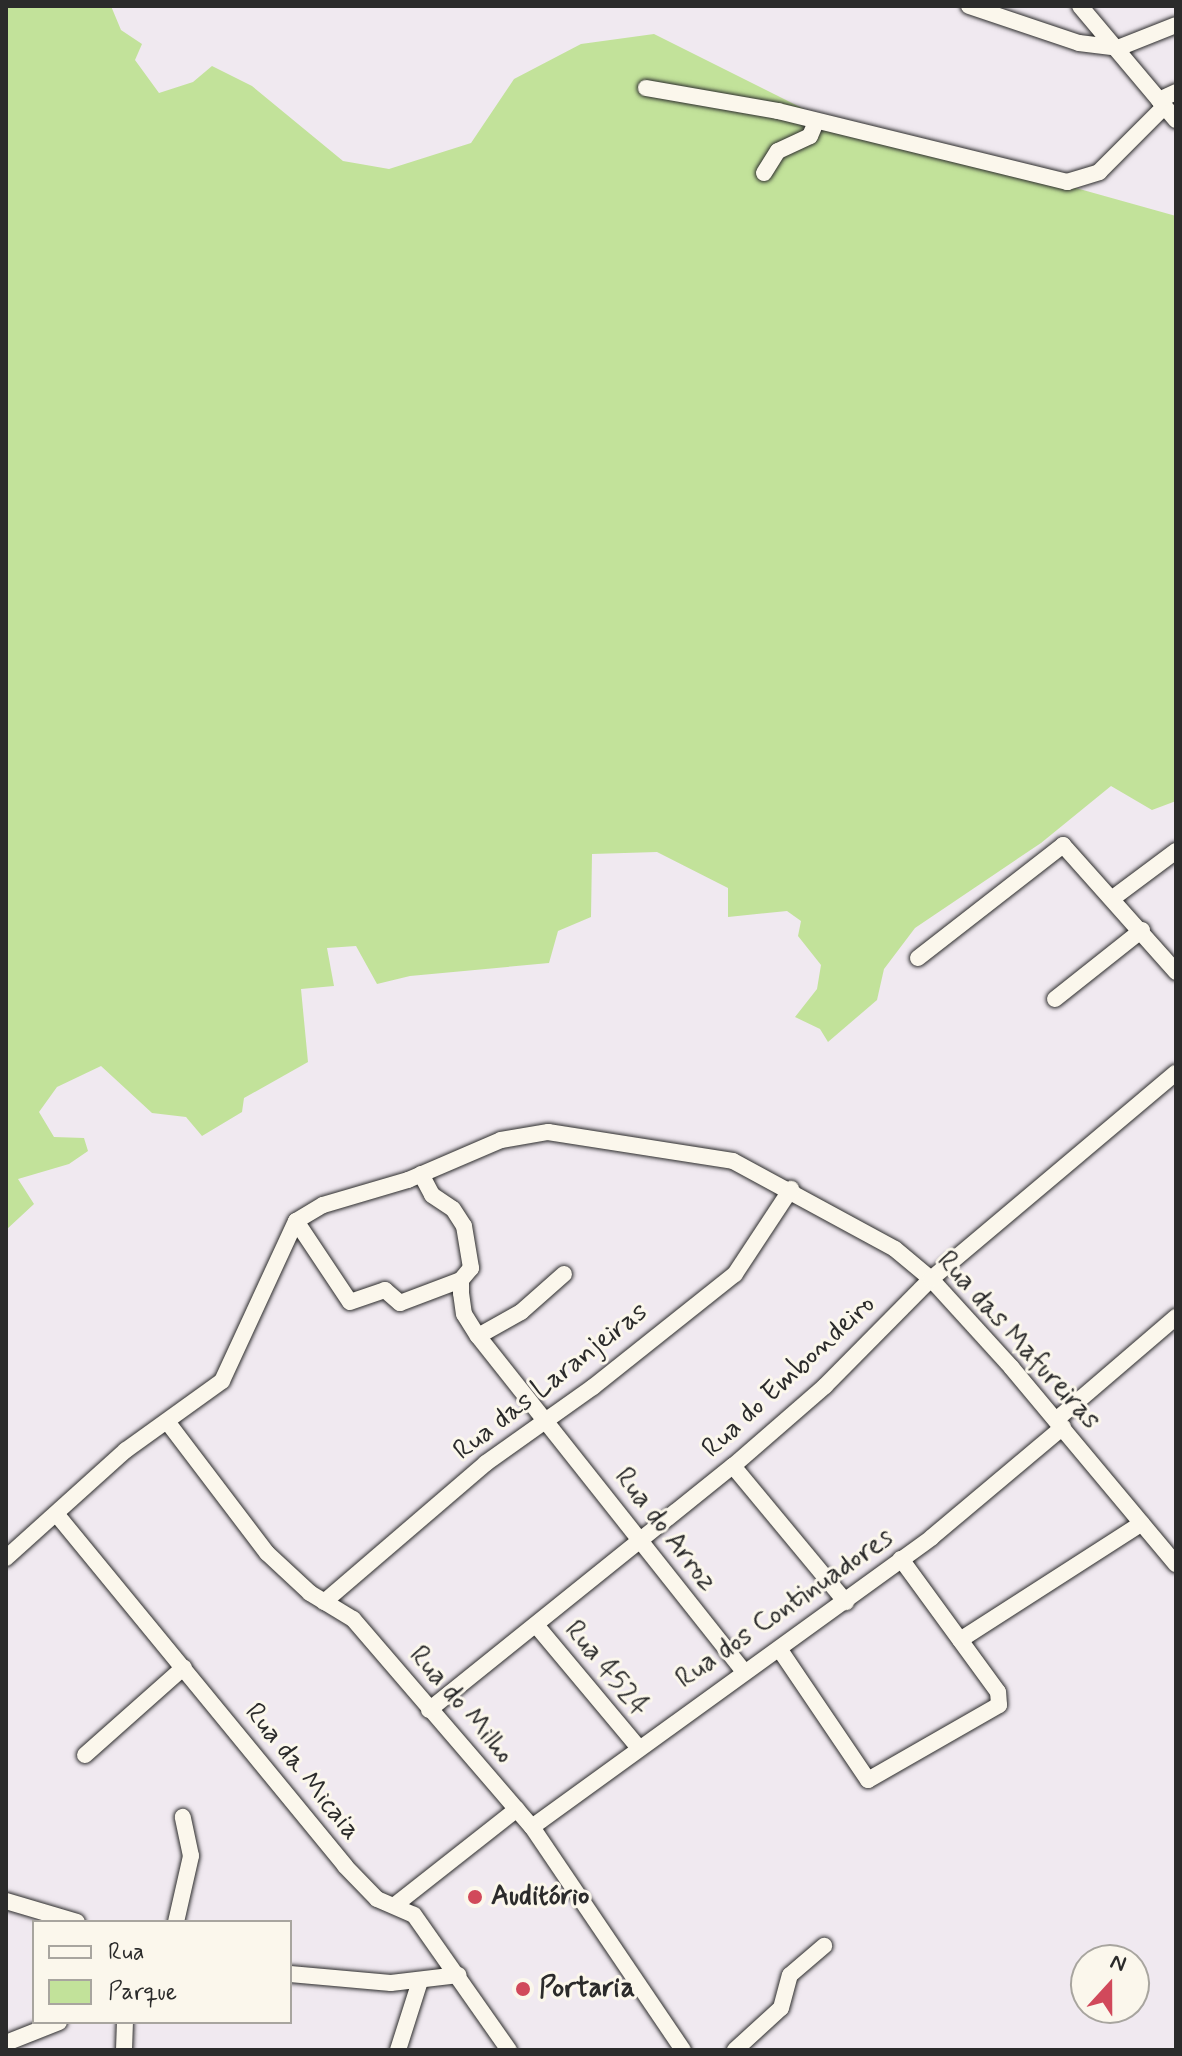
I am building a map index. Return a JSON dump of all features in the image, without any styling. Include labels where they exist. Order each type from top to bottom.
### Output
[{"type":"street","points":[[969,6],[1079,43],[1118,48],[1176,25]]},
{"type":"street","points":[[1080,6],[1176,120]]},
{"type":"street","points":[[646,88],[778,111],[815,124],[849,127],[1067,182],[1099,172],[1162,103],[1176,92]]},
{"type":"street","points":[[764,173],[778,151],[810,136],[815,124]]},
{"type":"street","points":[[918,958],[1063,845],[1142,930],[1176,972]]},
{"type":"street","points":[[1113,898],[1176,851]]},
{"type":"street","points":[[1055,999],[1142,930]]},
{"type":"street","name":"Rua do Embondeiro","points":[[429,1710],[733,1466],[825,1386],[931,1279],[1176,1073]]},
{"type":"street","name":"Rua das Mafureiras","points":[[296,1221],[323,1205],[421,1174],[501,1140],[548,1132],[710,1154],[791,1189],[895,1249],[931,1279],[1060,1423],[1176,1564]]},
{"type":"street","name":"Rua do Arroz","points":[[421,1174],[432,1195],[453,1209],[464,1226],[471,1268],[461,1280],[464,1314],[478,1336],[744,1672]]},
{"type":"street","name":"Rua das Laranjeiras","points":[[324,1602],[486,1463],[735,1274],[791,1189]]},
{"type":"street","points":[[6,1558],[58,1516],[126,1450],[169,1424],[228,1373],[282,1242],[296,1221],[350,1302],[385,1290],[400,1303],[461,1280]]},
{"type":"street","points":[[478,1336],[521,1312],[564,1274]]},
{"type":"street","name":"Rua dos Continuadores","points":[[532,1827],[637,1746],[780,1650],[901,1559],[1060,1423],[1176,1317]]},
{"type":"street","name":"Rua do Milho","points":[[169,1424],[267,1553],[324,1602],[353,1619],[532,1827],[683,2050]]},
{"type":"street","points":[[733,1466],[846,1602]]},
{"type":"street","name":"Rua da Micaia","points":[[58,1516],[345,1866],[377,1899],[414,1915],[509,2050]]},
{"type":"street","points":[[960,1640],[1142,1523]]},
{"type":"street","points":[[780,1650],[868,1780],[1001,1703],[901,1559]]},
{"type":"street","name":"Rua 4524","points":[[536,1625],[637,1746]]},
{"type":"street","points":[[85,1755],[184,1667]]},
{"type":"street","points":[[395,1905],[517,1809]]},
{"type":"street","points":[[176,1920],[191,1856],[183,1817]]},
{"type":"street","points":[[6,1901],[70,1920]]},
{"type":"street","points":[[735,2050],[781,2008],[790,1975],[824,1946]]},
{"type":"street","points":[[292,1974],[352,1982],[420,1981],[459,1975]]},
{"type":"street","points":[[398,2050],[420,1981]]},
{"type":"street","points":[[6,2043],[54,2024]]},
{"type":"street","points":[[124,2050],[125,2024]]},
{"type":"green space","points":[[6,6],[111,6],[121,30],[142,44],[135,60],[159,93],[193,82],[212,66],[252,86],[343,161],[389,169],[471,143],[514,79],[581,44],[654,34],[818,116],[1176,216],[1176,801],[1152,810],[1111,786],[1041,843],[915,928],[884,969],[877,1000],[828,1042],[820,1029],[795,1017],[817,989],[821,965],[798,936],[801,921],[787,911],[728,917],[728,888],[657,852],[592,854],[591,917],[558,931],[549,963],[410,976],[377,984],[356,946],[327,948],[334,986],[301,989],[308,1062],[244,1098],[242,1112],[202,1136],[186,1117],[152,1113],[101,1066],[57,1087],[39,1112],[54,1137],[84,1138],[88,1151],[69,1164],[18,1179],[34,1204],[6,1230]]},
{"type":"place","name":"Auditório","points":[[475,1897]]},
{"type":"place","name":"Portaria","points":[[523,1989]]}]
